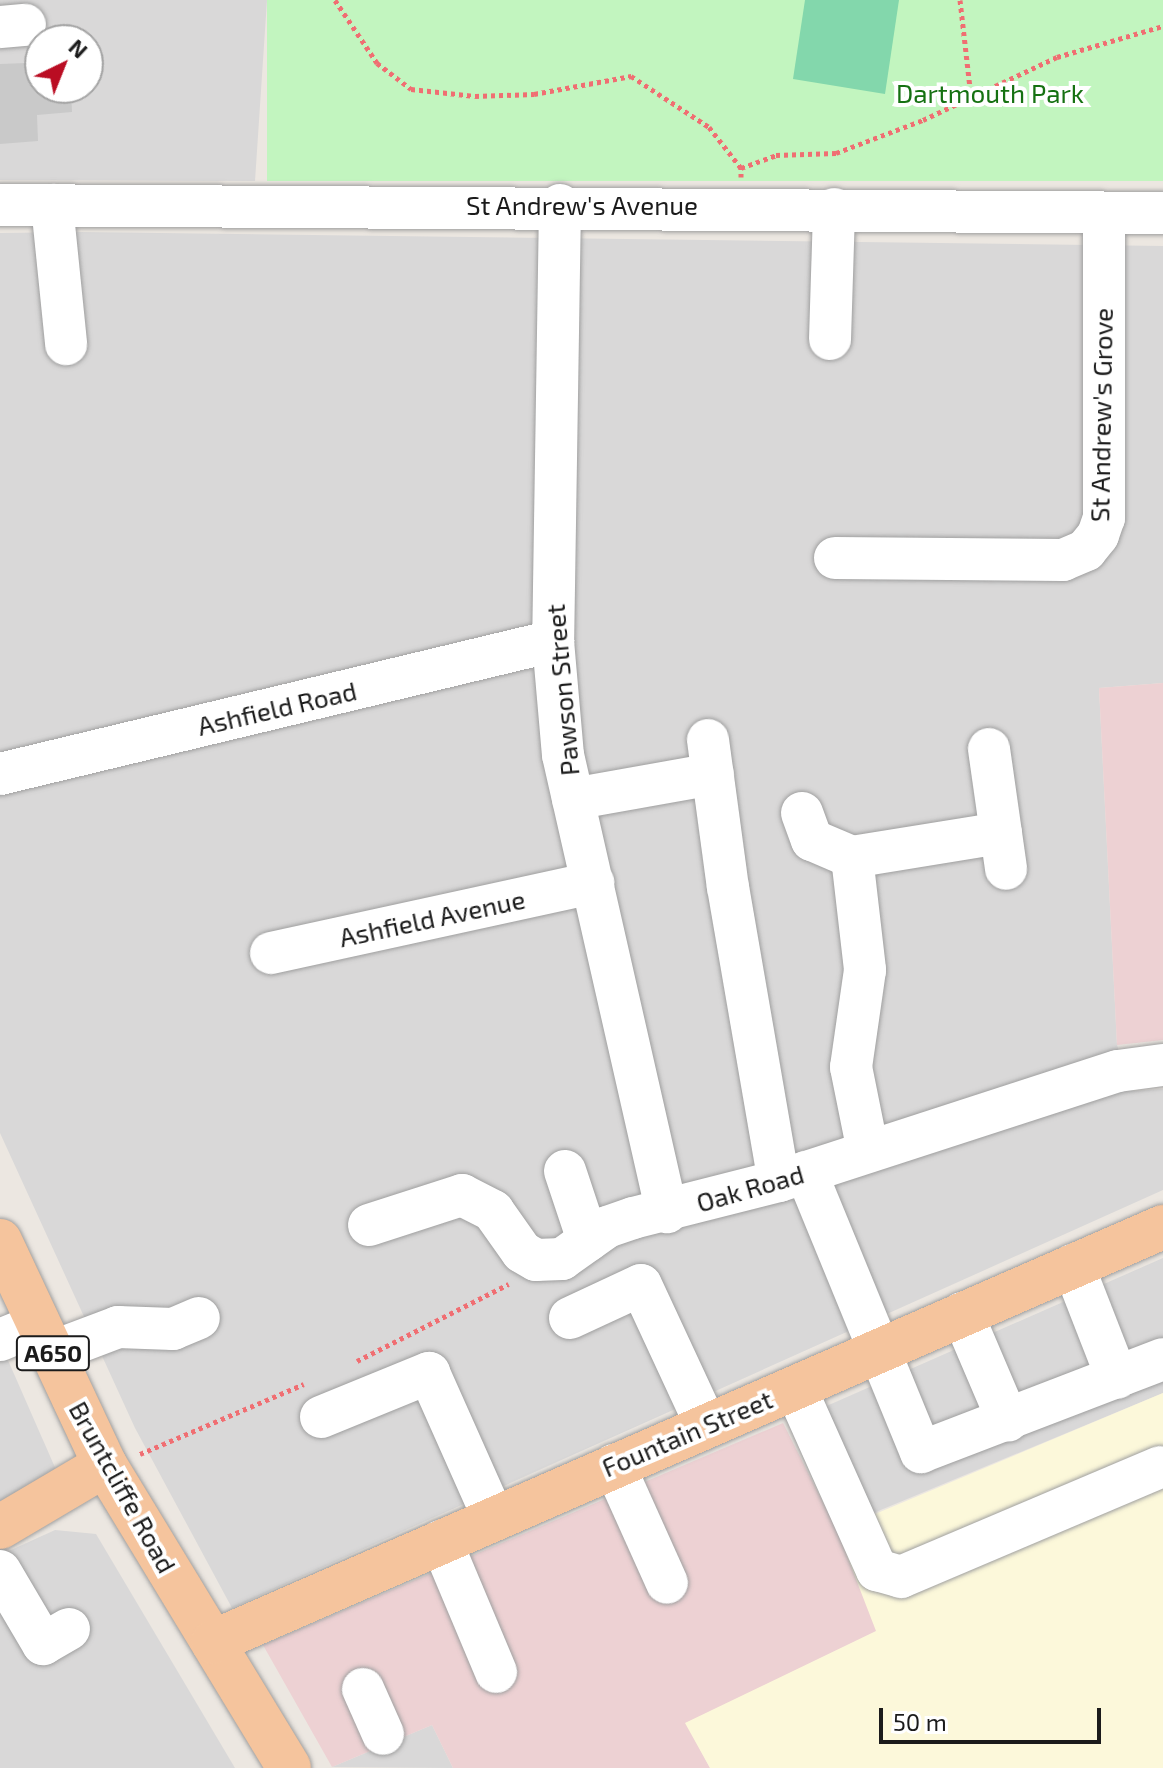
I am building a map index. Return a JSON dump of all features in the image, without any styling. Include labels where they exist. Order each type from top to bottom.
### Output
[{"type":"main road","name":"Fountain Street","points":[[213,1642],[1073,1265],[1160,1238]]},
{"type":"main road","name":"Bruntcliffe Road","points":[[0,1241],[30,1338],[213,1642]]},
{"type":"main road","points":[[0,1527],[105,1465]]},
{"type":"main road","name":"A650","points":[[213,1642],[289,1768]]},
{"type":"street","name":"St Andrew's Avenue","points":[[0,205],[560,205],[740,187],[834,209],[1163,213]]},
{"type":"street","points":[[52,205],[66,344]]},
{"type":"street","name":"Pawson Street","points":[[560,205],[553,641],[563,755],[667,1212]]},
{"type":"street","points":[[830,339],[834,209]]},
{"type":"street","name":"St Andrew's Grove","points":[[835,558],[1063,560],[1086,550],[1098,535],[1104,518],[1104,214]]},
{"type":"street","name":"Ashfield Road","points":[[0,774],[553,641]]},
{"type":"street","points":[[802,813],[812,840],[852,857],[1003,851],[989,749]]},
{"type":"street","points":[[573,799],[711,757],[793,1177],[881,1348],[921,1452],[1163,1359]]},
{"type":"street","points":[[852,857],[865,970],[851,1067],[868,1151]]},
{"type":"street","name":"Ashfield Avenue","points":[[271,953],[593,883]]},
{"type":"street","name":"Oak Road","points":[[551,1260],[574,1252],[588,1240],[633,1218],[667,1212],[793,1177],[1118,1071],[1163,1065]]},
{"type":"street","points":[[565,1171],[588,1240]]},
{"type":"street","points":[[369,1225],[462,1195],[493,1211],[522,1252],[551,1260]]},
{"type":"street","points":[[1073,1265],[1117,1378]]},
{"type":"street","points":[[570,1318],[641,1285],[706,1425]]},
{"type":"street","points":[[962,1313],[1008,1421]]},
{"type":"street","points":[[30,1338],[118,1327],[173,1329],[199,1318]]},
{"type":"street","points":[[316,1399],[429,1373],[493,1517]]},
{"type":"street","points":[[795,1387],[877,1570],[901,1577],[1160,1467]]},
{"type":"street","points":[[614,1465],[667,1583]]},
{"type":"street","points":[[441,1541],[496,1672]]},
{"type":"street","points":[[0,1571],[43,1644],[69,1629]]},
{"type":"street","points":[[363,1689],[383,1734]]},
{"type":"path","points":[[335,0],[377,63],[411,89],[475,96],[534,94],[631,76],[709,127],[740,187],[776,155],[836,153],[971,97],[1057,57],[1163,26]]},
{"type":"path","points":[[960,0],[971,97]]},
{"type":"path","points":[[352,1363],[551,1260]]},
{"type":"path","points":[[105,1465],[316,1399]]},
{"type":"shaded area","points":[[0,0],[267,0],[255,181],[0,180]]},
{"type":"shaded area","points":[[24,63],[24,104],[72,104],[72,112],[37,115],[38,141],[0,144],[0,64]]},
{"type":"shaded area","points":[[0,233],[1163,246],[1163,683],[1099,688],[1117,1045],[1132,1091],[1163,1089],[1163,1190],[232,1608],[135,1428],[0,1133]]},
{"type":"shaded area","points":[[1163,683],[1163,1040],[1117,1045],[1099,688]]},
{"type":"shaded area","points":[[1163,1258],[1163,1393],[871,1514],[822,1408]]},
{"type":"shaded area","points":[[0,1342],[57,1472],[0,1504]]},
{"type":"shaded area","points":[[1163,1393],[1163,1768],[710,1768],[685,1723],[876,1631],[837,1530]]},
{"type":"shaded area","points":[[783,1423],[837,1530],[877,1631],[686,1723],[710,1768],[453,1768],[432,1725],[332,1767],[263,1645]]},
{"type":"shaded area","points":[[55,1530],[96,1534],[235,1768],[0,1768],[0,1555]]},
{"type":"shaded area","points":[[432,1725],[453,1768],[332,1767]]},
{"type":"green space","name":"Dartmouth Park","points":[[267,0],[1163,0],[1163,181],[267,181]]},
{"type":"green space","points":[[805,0],[899,0],[885,94],[793,79]]}]
